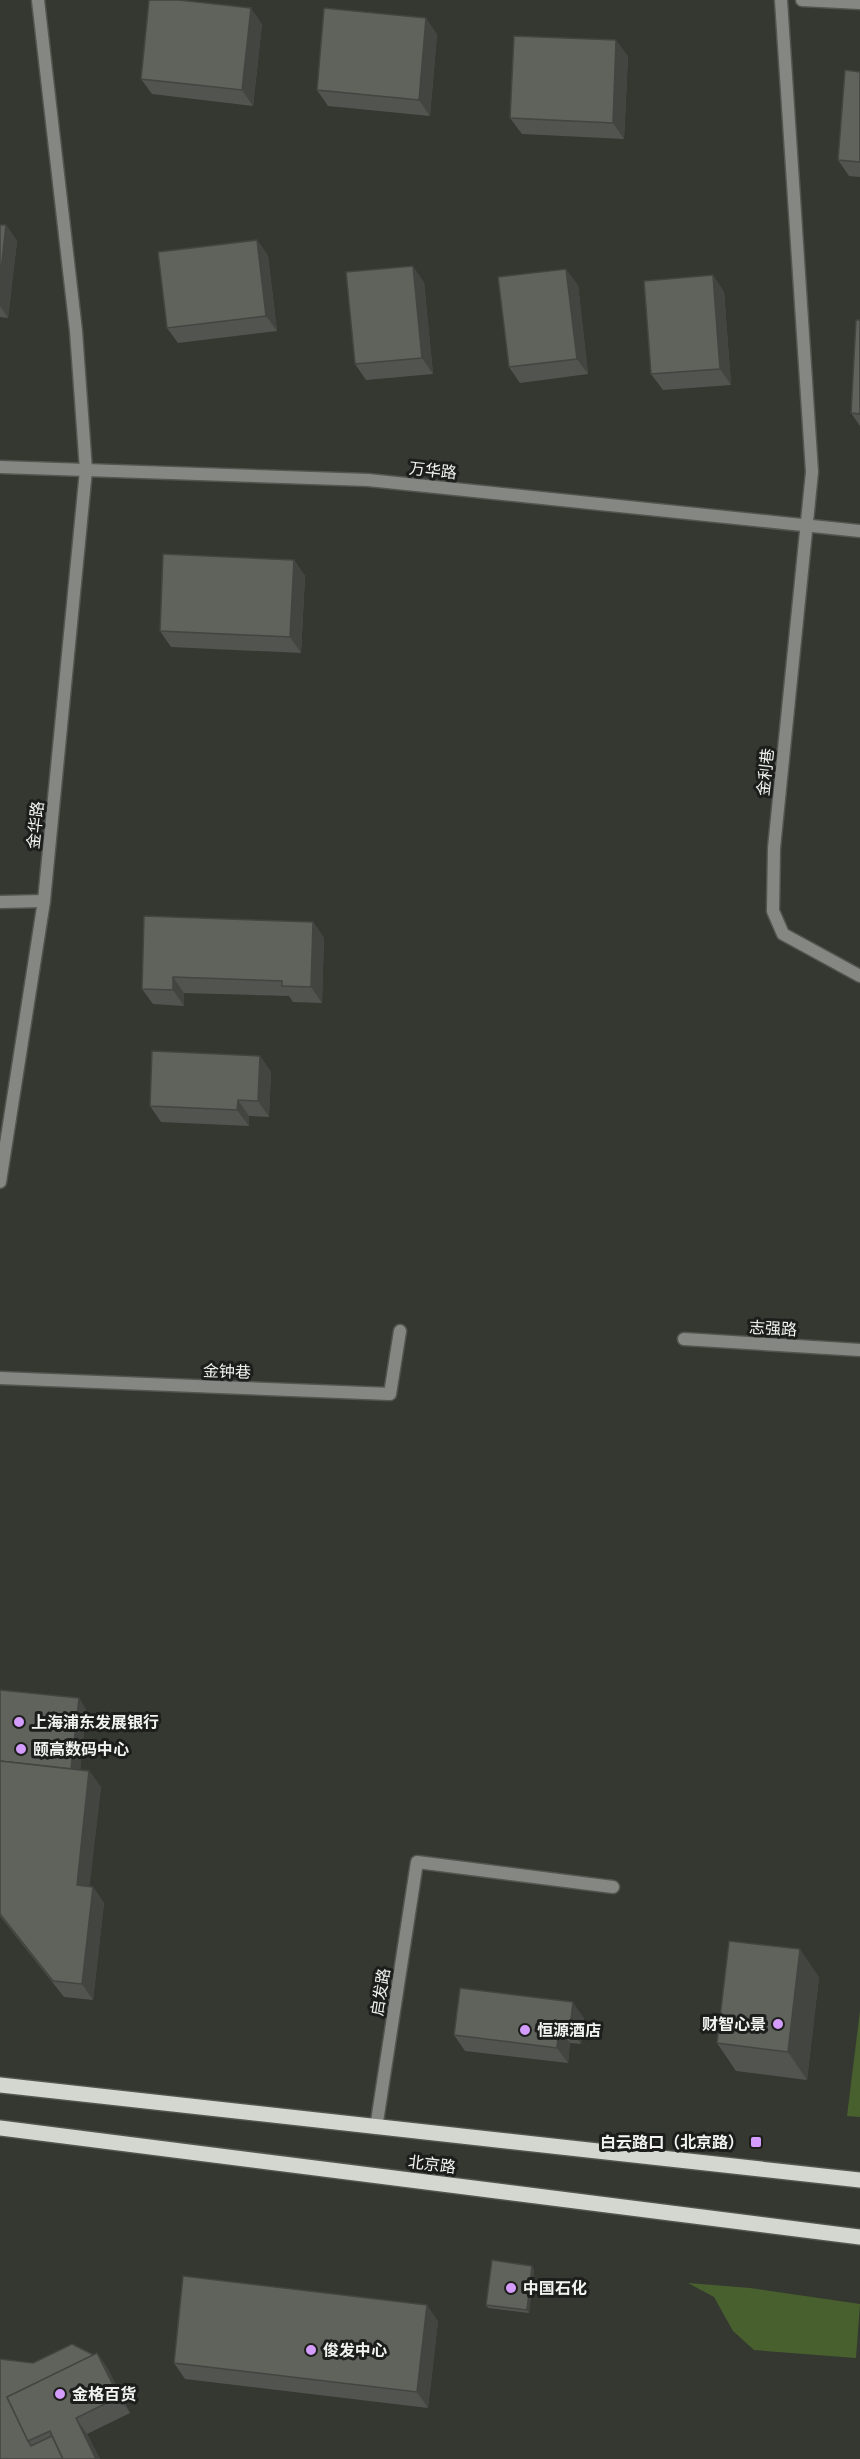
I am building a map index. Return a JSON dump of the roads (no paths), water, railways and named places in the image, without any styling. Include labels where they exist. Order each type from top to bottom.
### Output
[{"type":"main road","name":"北京路","points":[[0,2085],[860,2180]]},
{"type":"main road","name":"北京路","points":[[0,2128],[860,2237]]},
{"type":"street","name":"金华路","points":[[0,1182],[44,901],[86,470],[76,331],[38,0]]},
{"type":"street","name":"金利巷","points":[[781,0],[812,472],[774,848],[773,911],[783,934],[860,976]]},
{"type":"street","points":[[802,0],[860,3]]},
{"type":"street","name":"万华路","points":[[0,466],[368,480],[860,531]]},
{"type":"street","points":[[0,902],[44,901]]},
{"type":"street","name":"金钟巷","points":[[0,1378],[390,1394],[400,1331]]},
{"type":"street","name":"志强路","points":[[684,1339],[860,1350]]},
{"type":"street","name":"启发路","points":[[376,2128],[417,1862],[613,1887]]},
{"type":"place","name":"上海浦东发展银行","points":[[19,1722]]},
{"type":"place","name":"颐高数码中心","points":[[21,1749]]},
{"type":"place","name":"财智心景","points":[[778,2024]]},
{"type":"place","name":"恒源酒店","points":[[525,2030]]},
{"type":"place","name":"白云路口（北京路）","points":[[756,2142]]},
{"type":"place","name":"中国石化","points":[[511,2288]]},
{"type":"place","name":"俊发中心","points":[[311,2350]]},
{"type":"place","name":"金格百货","points":[[60,2394]]}]
